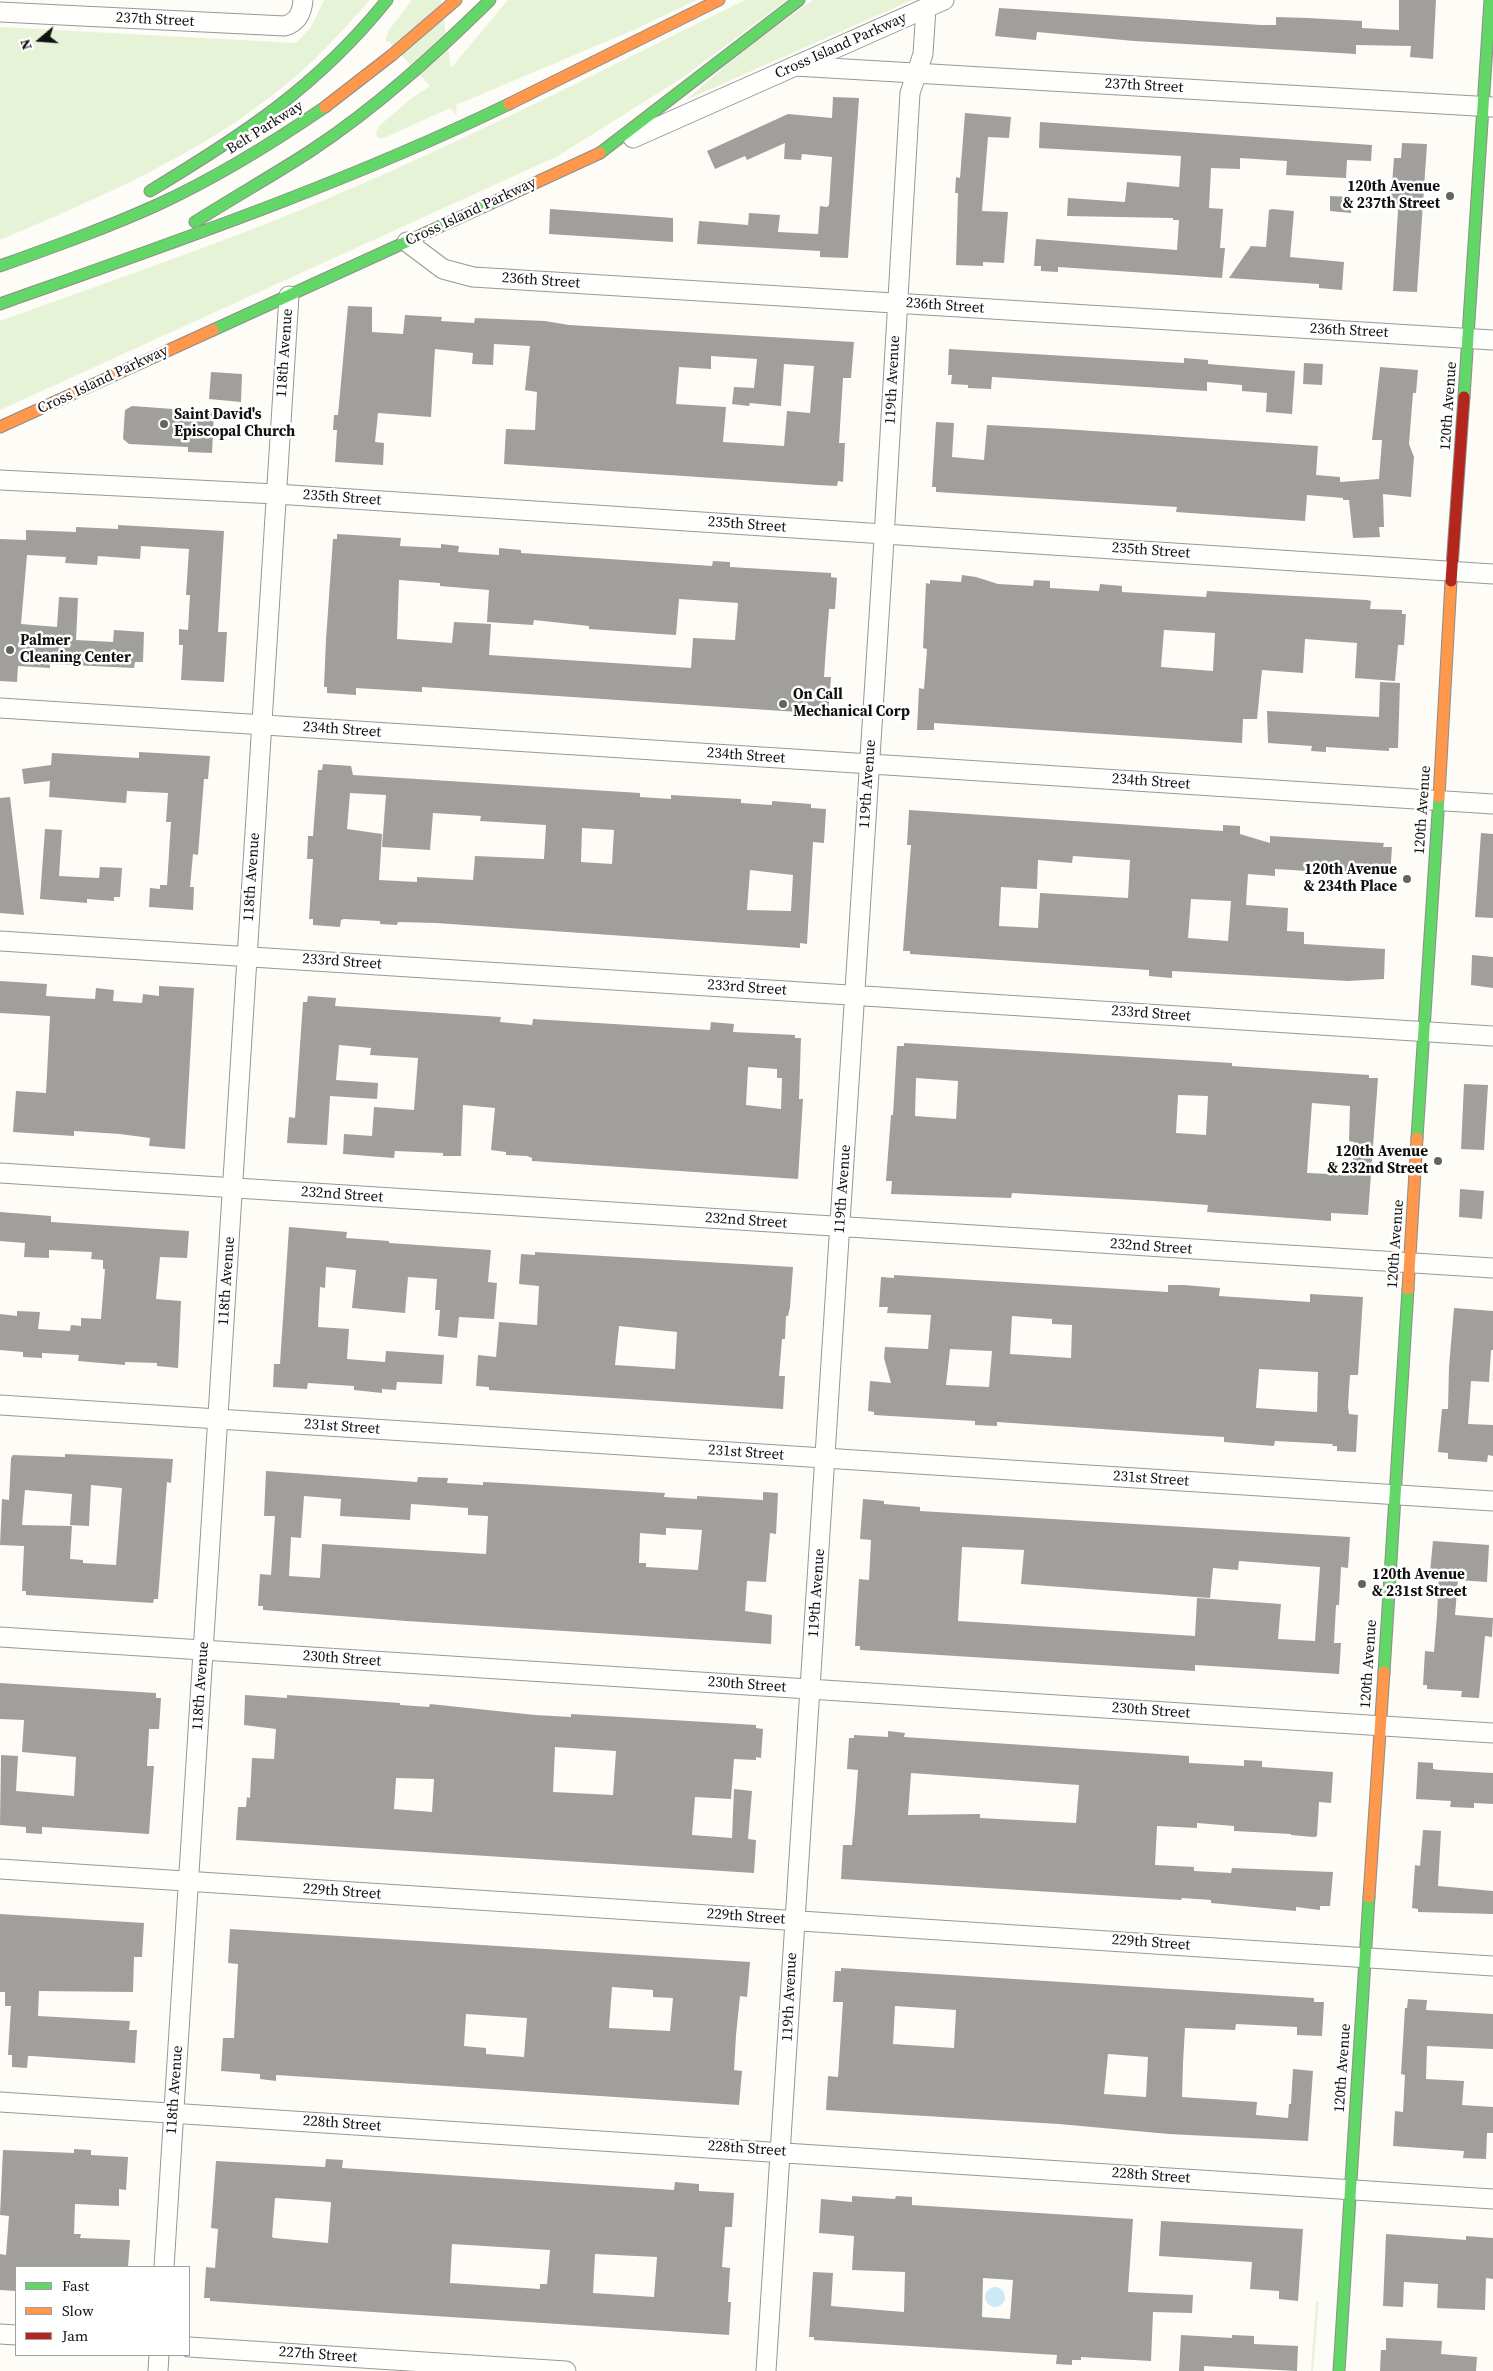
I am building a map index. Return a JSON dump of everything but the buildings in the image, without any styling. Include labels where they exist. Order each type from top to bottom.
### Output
[{"type":"main road","points":[[140,197],[233,140],[286,101],[338,55],[387,0]]},
{"type":"main road","name":"Belt Parkway","points":[[66,242],[181,194],[279,137],[322,109],[376,68],[456,0]]},
{"type":"main road","points":[[149,251],[297,159],[353,120],[426,60],[490,0]]},
{"type":"main road","points":[[0,304],[149,251],[362,170],[494,109],[719,0]]},
{"type":"main road","points":[[600,152],[799,0]]},
{"type":"main road","name":"120th Avenue","points":[[1339,2371],[1452,571],[1488,107],[1490,0]]},
{"type":"main road","name":"Cross Island Parkway","points":[[0,427],[600,152]]},
{"type":"main road","points":[[0,266],[66,242],[124,207]]},
{"type":"street","name":"Cross Island Parkway","points":[[600,152],[944,0]]},
{"type":"street","name":"237th Street","points":[[0,12],[285,26],[292,24],[303,5]]},
{"type":"street","name":"119th Avenue","points":[[766,2371],[782,2151],[795,1920],[841,1227],[910,92],[923,54],[926,8]]},
{"type":"street","name":"237th Street","points":[[795,66],[1488,107]]},
{"type":"street","name":"236th Street","points":[[407,242],[443,269],[473,277],[1493,340]]},
{"type":"street","name":"118th Avenue","points":[[164,2266],[289,296]]},
{"type":"street","name":"235th Street","points":[[0,480],[276,494],[1493,574]]},
{"type":"street","name":"234th Street","points":[[0,708],[1493,804]]},
{"type":"street","name":"233rd Street","points":[[0,941],[1493,1036]]},
{"type":"street","name":"232nd Street","points":[[0,1173],[1493,1268]]},
{"type":"street","name":"231st Street","points":[[0,1405],[1493,1501]]},
{"type":"street","name":"230th Street","points":[[0,1637],[1493,1733]]},
{"type":"street","name":"229th Street","points":[[0,1869],[1493,1966]]},
{"type":"street","name":"228th Street","points":[[0,2102],[782,2151],[1493,2199]]},
{"type":"street","points":[[0,2334],[15,2335]]},
{"type":"street","name":"227th Street","points":[[190,2347],[566,2371]]},
{"type":"street","points":[[158,2371],[159,2356]]},
{"type":"green space","points":[[324,0],[370,0],[310,64],[255,108],[221,131],[186,153],[150,172],[0,240],[0,27],[296,43],[311,27]]},
{"type":"green space","points":[[412,0],[441,0],[451,68],[508,0],[697,0],[636,29],[456,105],[457,116],[450,108],[382,139],[377,137],[376,132],[379,126],[412,98],[430,86],[385,40],[389,30]]},
{"type":"green space","points":[[745,0],[787,0],[682,78],[558,156],[0,410],[0,321],[211,245],[336,195],[491,125]]},
{"type":"green space","points":[[813,0],[912,0],[686,100],[744,50]]},
{"type":"green space","points":[[1316,2302],[1319,2302],[1313,2371],[1311,2371]]},
{"type":"water","points":[[991,2287],[999,2287],[1005,2293],[1005,2301],[999,2307],[991,2307],[985,2301],[985,2293]]},
{"type":"traffic: fast","points":[[150,191],[217,150],[278,107],[334,58],[361,31],[387,0]]},
{"type":"traffic: fast","points":[[195,222],[298,159],[360,116],[427,60],[490,0]]},
{"type":"traffic: fast","points":[[600,153],[799,0]]},
{"type":"traffic: fast","points":[[1464,397],[1490,0]]},
{"type":"traffic: fast","points":[[0,304],[193,235],[321,186],[447,133],[509,104]]},
{"type":"traffic: fast","points":[[0,266],[99,229],[179,195],[243,160],[325,107]]},
{"type":"traffic: fast","points":[[213,330],[509,195]]},
{"type":"traffic: fast","points":[[1417,1138],[1439,797]]},
{"type":"traffic: fast","points":[[1384,1672],[1408,1289]]},
{"type":"traffic: fast","points":[[1339,2371],[1369,1897]]},
{"type":"traffic: slow","points":[[325,107],[392,55],[456,0]]},
{"type":"traffic: slow","points":[[509,104],[719,0]]},
{"type":"traffic: slow","points":[[509,195],[600,153]]},
{"type":"traffic: slow","points":[[0,427],[213,330]]},
{"type":"traffic: slow","points":[[1439,797],[1451,581]]},
{"type":"traffic: slow","points":[[1408,1289],[1417,1138]]},
{"type":"traffic: slow","points":[[1369,1897],[1384,1672]]},
{"type":"traffic: jam","points":[[1451,581],[1464,397]]},
{"type":"place","name":"120th Avenue & 237th Street","points":[[1450,196]]},
{"type":"place","name":"Saint David's Episcopal Church","points":[[164,424]]},
{"type":"place","name":"Palmer Cleaning Center","points":[[10,650]]},
{"type":"place","name":"On Call Mechanical Corp","points":[[783,704]]},
{"type":"place","name":"120th Avenue & 234th Place","points":[[1407,879]]},
{"type":"place","name":"120th Avenue & 232nd Street","points":[[1438,1161]]},
{"type":"place","name":"120th Avenue & 231st Street","points":[[1362,1584]]}]
